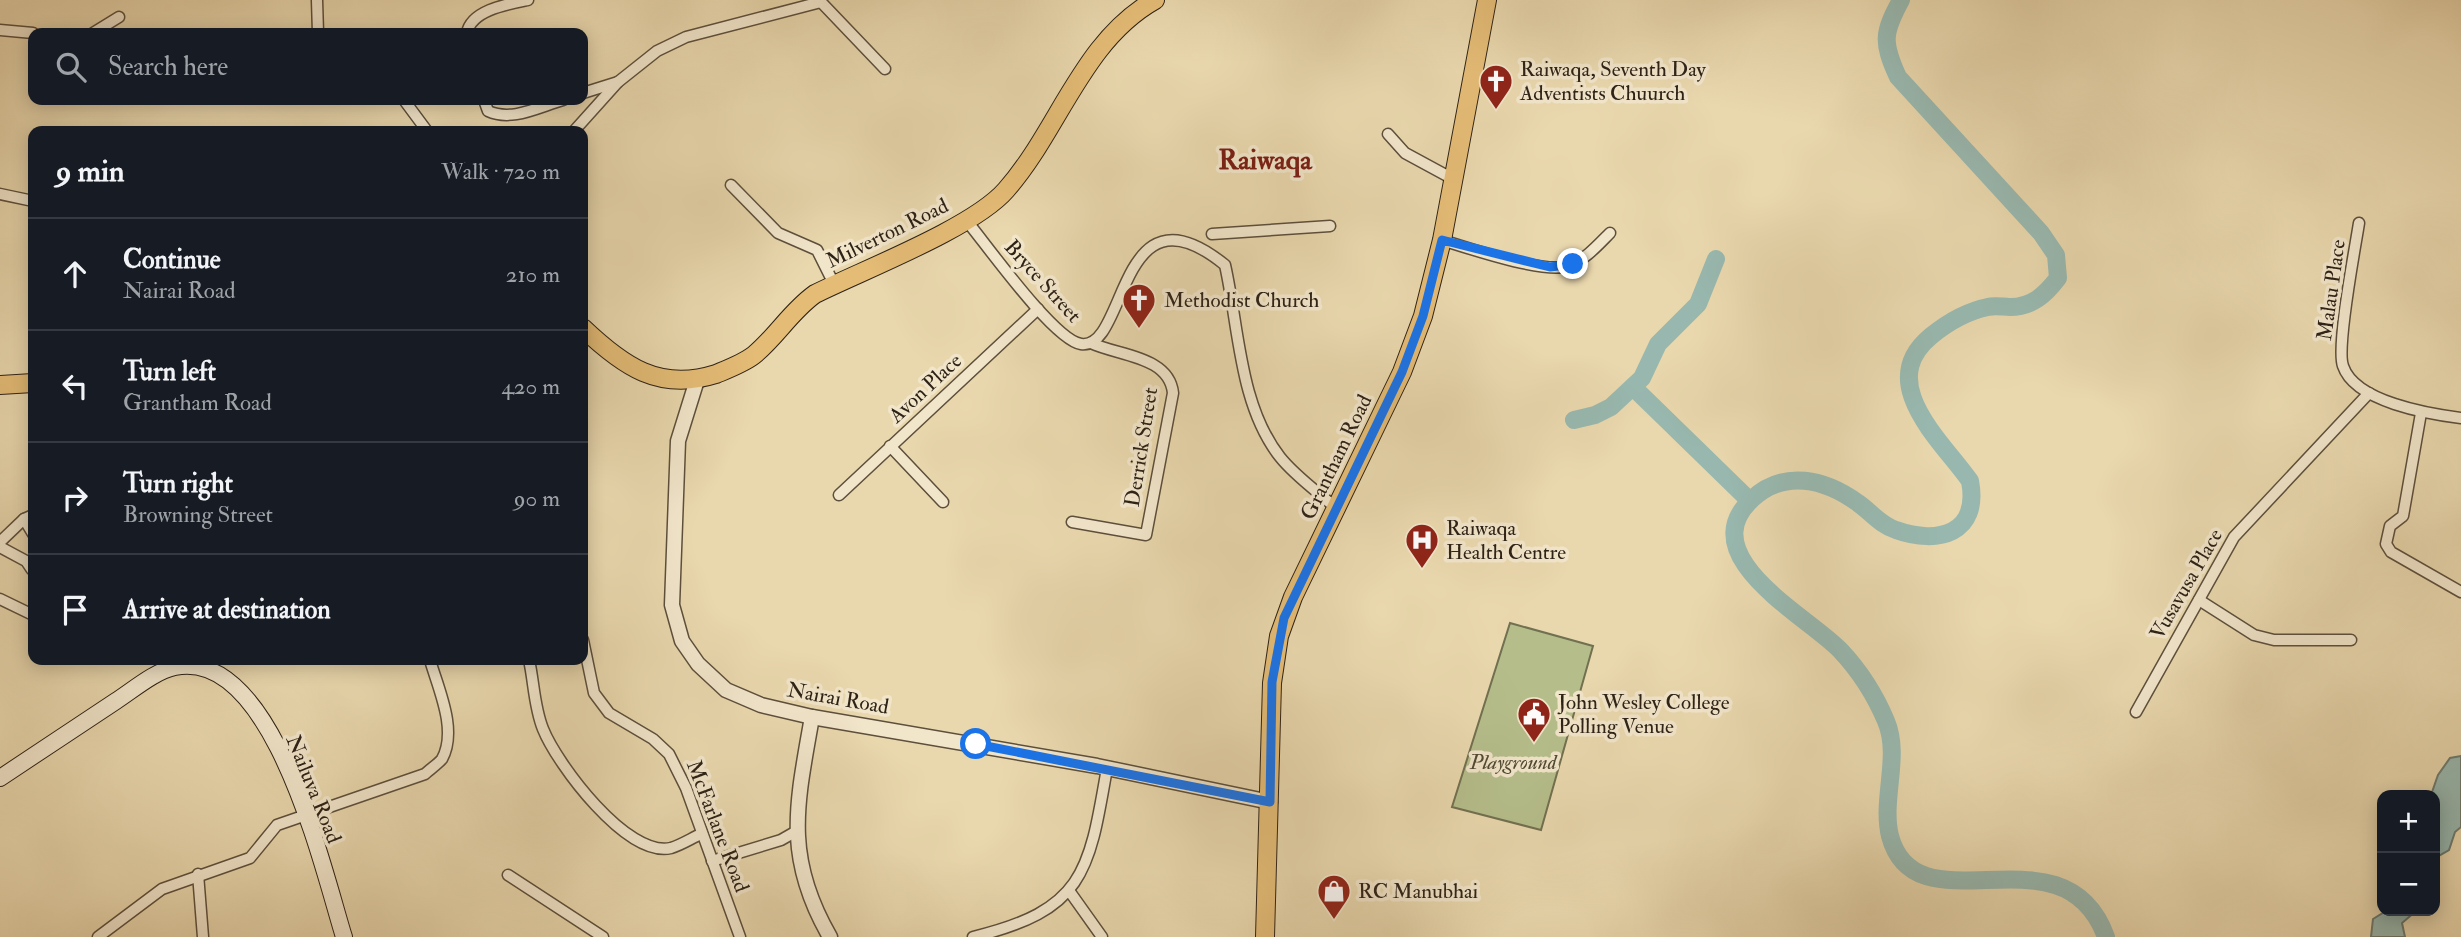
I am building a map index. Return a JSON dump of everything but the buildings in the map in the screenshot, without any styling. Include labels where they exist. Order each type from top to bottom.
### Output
[{"type":"main road","name":"Milverton Road","points":[[588,333],[608,351],[642,372],[670,382],[696,380],[726,370],[753,356],[779,330],[796,307],[834,284],[966,220],[1005,191],[1111,33],[1155,0]]},
{"type":"main road","name":"Grantham Road","points":[[1265,937],[1272,682],[1279,636],[1293,597],[1402,372],[1423,316],[1442,240],[1487,0]]},
{"type":"main road","points":[[0,385],[28,383]]},
{"type":"main road","name":"Nailuva Road","points":[[0,778],[145,682],[174,667],[200,667],[223,676],[246,696],[288,768],[344,937]]},
{"type":"street","points":[[317,0],[317,28]]},
{"type":"street","points":[[468,28],[479,16],[528,0]]},
{"type":"street","points":[[578,126],[618,82],[657,51],[686,37],[821,1],[885,69]]},
{"type":"street","points":[[101,28],[119,17]]},
{"type":"street","points":[[0,30],[28,33]]},
{"type":"street","points":[[588,91],[618,82]]},
{"type":"street","points":[[408,105],[424,126]]},
{"type":"street","points":[[486,105],[488,111],[499,116],[511,116],[547,105]]},
{"type":"street","points":[[1388,134],[1405,153],[1453,179]]},
{"type":"street","points":[[731,185],[778,233],[817,250],[834,284]]},
{"type":"street","points":[[0,194],[28,200]]},
{"type":"street","name":"Bryce Street","points":[[966,220],[1038,309],[1068,339],[1081,344],[1091,343],[1104,331],[1130,272],[1143,254],[1180,240],[1195,244],[1211,254],[1225,265],[1245,373],[1265,434],[1281,459],[1336,508]]},
{"type":"street","name":"Malau Place","points":[[2359,222],[2342,360],[2347,374],[2369,393]]},
{"type":"street","points":[[1212,234],[1330,226]]},
{"type":"street","points":[[1442,240],[1500,256],[1561,268],[1588,254],[1610,233]]},
{"type":"street","name":"Avon Place","points":[[839,495],[1038,309]]},
{"type":"street","name":"Derrick Street","points":[[1072,522],[1146,535],[1173,393],[1172,382],[1155,365],[1091,343]]},
{"type":"street","name":"Nairai Road","points":[[696,380],[678,441],[672,605],[682,640],[698,664],[726,690],[761,705],[812,717],[1107,768],[1270,802]]},
{"type":"street","points":[[2369,393],[2421,412],[2461,418]]},
{"type":"street","name":"Vusavusa Place","points":[[2136,712],[2234,537],[2369,393]]},
{"type":"street","points":[[2421,412],[2403,516],[2390,526],[2386,544],[2391,552],[2461,592]]},
{"type":"street","points":[[890,446],[943,502]]},
{"type":"street","points":[[28,518],[0,544],[28,564]]},
{"type":"street","points":[[0,599],[28,613]]},
{"type":"street","points":[[2199,600],[2254,635],[2274,640],[2351,640]]},
{"type":"street","name":"McFarlane Road","points":[[588,664],[594,693],[609,713],[653,739],[669,754],[740,937]]},
{"type":"street","points":[[98,937],[162,889],[198,874],[250,858],[277,825],[425,774],[442,759],[448,739],[446,715],[431,665]]},
{"type":"street","points":[[530,665],[542,729],[574,779],[615,824],[653,846],[670,848],[701,834]]},
{"type":"street","points":[[812,717],[797,799],[795,832],[811,895],[830,937]]},
{"type":"street","points":[[973,937],[1040,915],[1070,892],[1095,835],[1107,768]]},
{"type":"street","points":[[712,861],[782,840],[795,832]]},
{"type":"street","points":[[198,874],[203,937]]},
{"type":"street","points":[[508,875],[603,937]]},
{"type":"street","points":[[1070,892],[1102,937]]},
{"type":"green space","name":"Playground","points":[[1510,623],[1593,646],[1541,830],[1452,807]]},
{"type":"water","points":[[2461,756],[2461,827],[2455,832],[2449,850],[2440,855],[2440,790],[2433,790],[2438,775],[2450,758]]},
{"type":"water","points":[[2378,916],[2410,916],[2402,923],[2405,937],[2371,937],[2373,919]]},
{"type":"waterway","points":[[1901,0],[1891,21],[1887,38],[1889,55],[1898,77],[2041,233],[2056,255],[2058,278],[2043,295],[2025,305],[1993,306],[1958,318],[1931,336],[1915,354],[1909,373],[1911,392],[1919,411],[1930,430],[1970,481],[1969,513],[1962,524],[1941,535],[1927,536],[1896,530],[1832,488],[1818,483],[1791,481],[1777,484],[1752,499],[1737,520],[1735,542],[1744,563],[1761,584],[1840,650],[1877,702],[1886,721],[1892,749],[1888,807],[1890,836],[1905,864],[1929,877],[2026,880],[2058,886],[2086,903],[2106,937]]},
{"type":"waterway","points":[[1574,420],[1595,415],[1611,407],[1642,378],[1658,344],[1698,304],[1716,259]]},
{"type":"waterway","points":[[1633,387],[1750,501]]},
{"type":"place","name":"Raiwaqa, Seventh Day Adventists Chuurch","points":[[1496,111]]},
{"type":"place","name":"Methodist Church","points":[[1139,330]]},
{"type":"place","name":"Raiwaqa Health Centre","points":[[1422,570]]},
{"type":"place","name":"John Wesley College Polling Venue","points":[[1534,744]]},
{"type":"place","name":"RC Manubhai","points":[[1334,921]]},
{"type":"district","name":"Raiwaqa","points":[[1265,159]]},
{"type":"route","points":[[976,744],[1270,802],[1272,682],[1284,618],[1402,372],[1423,316],[1442,240],[1493,255],[1550,267],[1561,268],[1573,264]]}]
